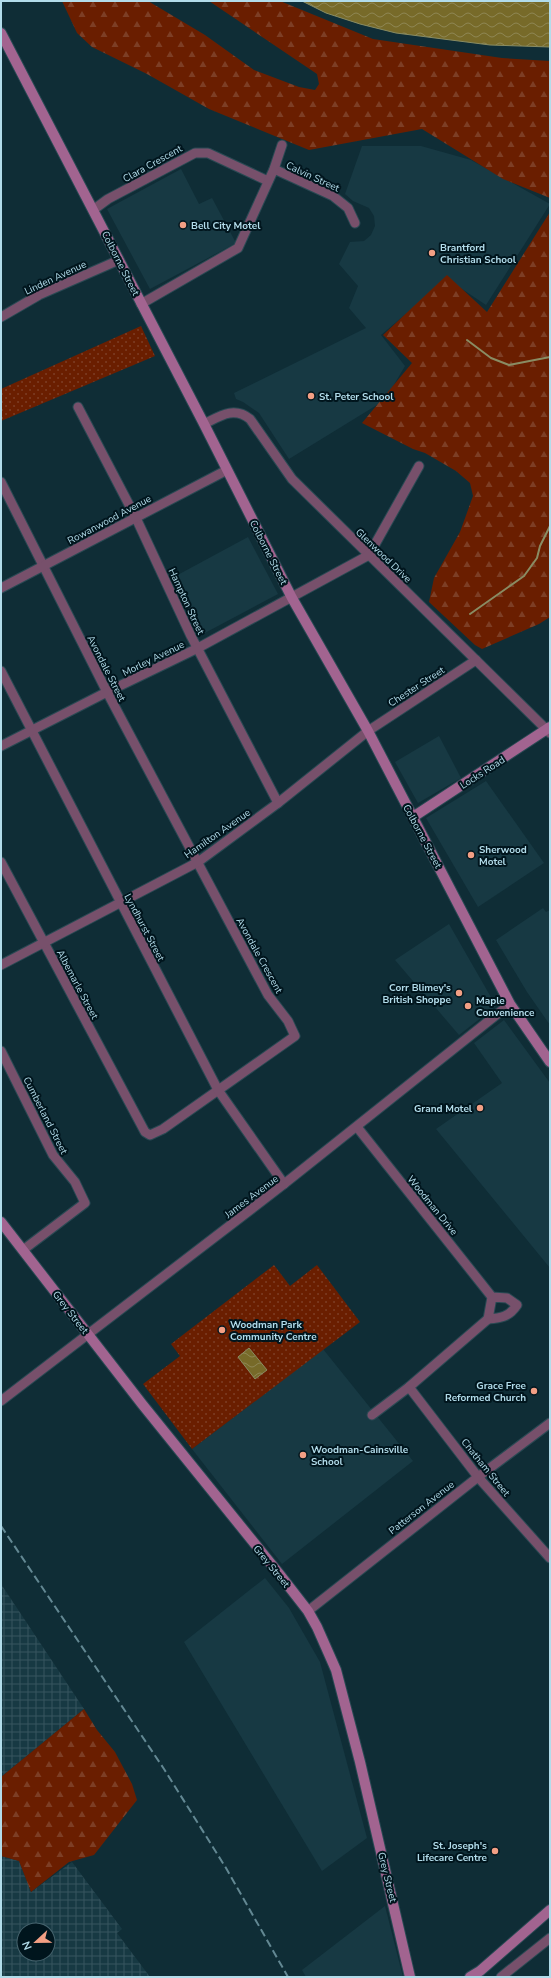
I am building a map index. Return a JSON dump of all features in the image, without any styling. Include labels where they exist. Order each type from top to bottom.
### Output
[{"type":"main road","name":"Colborne Street","points":[[1,33],[204,424],[292,598],[368,731],[510,1004],[550,1062]]},
{"type":"main road","name":"Locks Road","points":[[413,817],[549,730]]},
{"type":"main road","name":"Grey Street","points":[[1,1222],[308,1612],[325,1642],[336,1670],[360,1762],[410,1977]]},
{"type":"main road","points":[[470,1977],[478,1974],[550,1910]]},
{"type":"street","points":[[141,304],[238,248],[274,169],[282,145]]},
{"type":"street","name":"Clara Crescent","points":[[92,210],[108,199],[195,153],[208,153],[268,181]]},
{"type":"street","name":"Calvin Street","points":[[274,169],[333,196],[348,208],[355,223]]},
{"type":"street","name":"Linden Avenue","points":[[1,317],[39,295],[119,260]]},
{"type":"street","name":"Hampton Street","points":[[78,407],[136,518],[198,648],[278,803]]},
{"type":"street","name":"Glenwood Drive","points":[[204,424],[227,414],[240,412],[250,419],[292,480],[549,730]]},
{"type":"street","points":[[369,555],[419,466]]},
{"type":"street","name":"Rowanwood Avenue","points":[[1,588],[227,470]]},
{"type":"street","name":"Avondale Street","points":[[1,482],[42,566],[107,692],[198,862]]},
{"type":"street","name":"Morley Avenue","points":[[1,746],[198,648],[369,555]]},
{"type":"street","name":"Chester Street","points":[[368,731],[476,660]]},
{"type":"street","name":"Lyndhurst Street","points":[[1,671],[218,1090],[284,1184]]},
{"type":"street","name":"Hamilton Avenue","points":[[1,965],[44,944],[198,862],[278,803],[368,731]]},
{"type":"street","name":"Albemarle Street","points":[[1,862],[145,1132],[150,1135],[155,1134],[218,1090]]},
{"type":"street","name":"Avondale Crescent","points":[[198,862],[268,995],[288,1020],[295,1036],[218,1090]]},
{"type":"street","name":"James Avenue","points":[[1,1401],[284,1184],[510,1004]]},
{"type":"street","name":"Cumberland Street","points":[[1,1051],[53,1155],[75,1182],[85,1203],[23,1250]]},
{"type":"street","name":"Woodman Drive","points":[[357,1127],[492,1297]]},
{"type":"street","points":[[372,1415],[409,1387],[488,1319],[502,1318],[512,1313],[517,1305],[507,1298],[492,1297],[488,1319]]},
{"type":"street","name":"Chatham Street","points":[[409,1387],[478,1477],[546,1547],[550,1558]]},
{"type":"street","name":"Patterson Avenue","points":[[308,1612],[478,1477],[550,1423]]},
{"type":"street","points":[[501,1977],[513,1973],[550,1938]]},
{"type":"shaded area","name":"Brantford Christian School","points":[[362,146],[421,146],[471,160],[550,204],[486,305],[447,279],[381,335],[405,366],[385,400],[289,459],[259,413],[236,399],[234,393],[366,328],[349,308],[358,286],[339,264],[350,242],[364,241],[371,235],[375,226],[374,216],[369,208],[353,201],[345,194]]},
{"type":"shaded area","points":[[181,169],[199,204],[212,198],[236,243],[150,289],[107,209]]},
{"type":"shaded area","points":[[248,537],[278,594],[201,635],[172,578]]},
{"type":"shaded area","points":[[439,736],[461,778],[418,803],[395,762]]},
{"type":"shaded area","points":[[486,781],[544,863],[478,907],[426,818]]},
{"type":"shaded area","points":[[543,908],[546,912],[550,910],[550,1025],[527,992],[496,940]]},
{"type":"shaded area","points":[[449,924],[496,1006],[459,1035],[395,960]]},
{"type":"shaded area","points":[[504,1020],[550,1083],[550,1268],[436,1129],[502,1083],[474,1043]]},
{"type":"shaded area","name":"Woodman-Cainsville School","points":[[323,1349],[413,1461],[282,1564],[192,1449]]},
{"type":"shaded area","points":[[265,1578],[289,1608],[320,1662],[367,1838],[322,1871],[184,1642]]},
{"type":"shaded area","points":[[1,1584],[84,1709],[1,1777]]},
{"type":"shaded area","points":[[1,1856],[19,1861],[31,1892],[72,1862],[122,1929],[117,1933],[150,1977],[1,1977]]},
{"type":"shaded area","points":[[385,1906],[403,1977],[306,1977],[302,1970]]},
{"type":"green space","points":[[62,1],[148,1],[205,35],[254,70],[299,87],[315,90],[319,84],[317,74],[209,1],[280,1],[373,39],[502,58],[550,61],[550,198],[503,179],[422,129],[309,150],[209,109],[147,74],[92,47],[77,33]]},
{"type":"green space","points":[[550,212],[550,617],[539,624],[482,649],[475,645],[429,602],[434,578],[460,532],[473,496],[470,483],[456,471],[425,453],[413,449],[362,423],[412,363],[383,335],[447,275],[487,312]]},
{"type":"green space","points":[[141,326],[155,356],[1,421],[1,389]]},
{"type":"green space","points":[[274,1265],[290,1286],[317,1265],[360,1322],[192,1449],[143,1384],[180,1356],[171,1344]]},
{"type":"green space","points":[[84,1709],[97,1730],[115,1752],[132,1784],[137,1800],[94,1855],[69,1862],[31,1892],[19,1861],[1,1856],[1,1777]]},
{"type":"water","points":[[302,1],[550,1],[550,47],[490,45],[396,33],[360,24],[326,13]]},
{"type":"water","points":[[249,1348],[267,1370],[255,1379],[238,1357]]},
{"type":"waterway","points":[[467,340],[491,358],[509,365],[550,357]]},
{"type":"waterway","points":[[470,614],[524,576],[537,558],[540,546],[550,526]]},
{"type":"railway","points":[[1,1526],[164,1769],[226,1868],[288,1977]]},
{"type":"place","name":"Bell City Motel","points":[[183,225]]},
{"type":"place","name":"Brantford Christian School","points":[[432,253]]},
{"type":"place","name":"St. Peter School","points":[[311,396]]},
{"type":"place","name":"Sherwood Motel","points":[[471,855]]},
{"type":"place","name":"Corr Blimey's British Shoppe","points":[[459,993]]},
{"type":"place","name":"Maple Convenience","points":[[468,1006]]},
{"type":"place","name":"Grand Motel","points":[[480,1108]]},
{"type":"place","name":"Woodman Park Community Centre","points":[[222,1330]]},
{"type":"place","name":"Grace Free Reformed Church","points":[[534,1391]]},
{"type":"place","name":"Woodman-Cainsville School","points":[[303,1455]]},
{"type":"place","name":"St. Joseph's Lifecare Centre","points":[[495,1851]]}]
